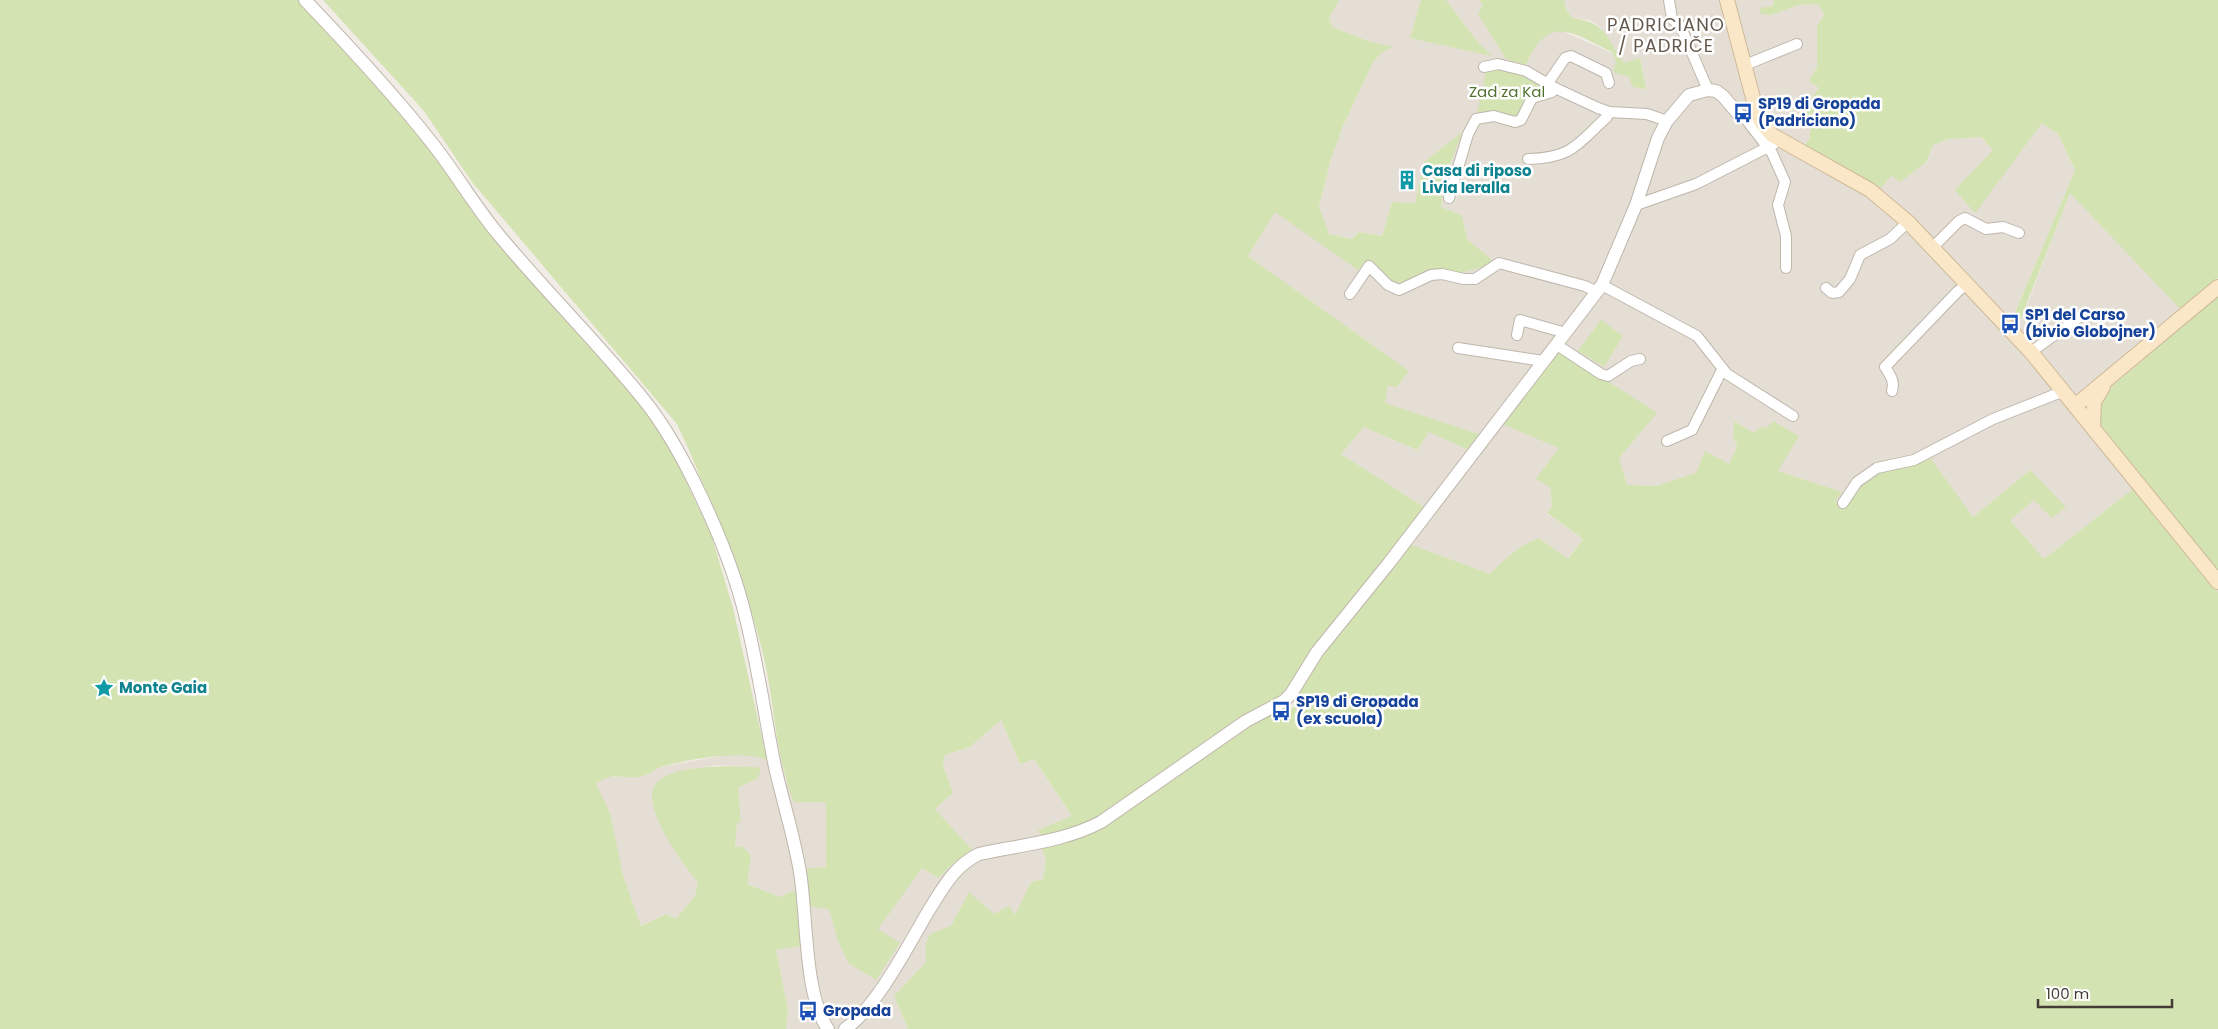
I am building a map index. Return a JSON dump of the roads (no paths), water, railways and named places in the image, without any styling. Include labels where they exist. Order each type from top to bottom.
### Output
[{"type":"main road","points":[[1727,0],[1745,64],[1751,115],[1766,129],[1774,144],[1870,190],[1908,222],[2031,352],[2218,582]]},
{"type":"main road","points":[[2075,406],[2218,287]]},
{"type":"main road","points":[[2064,391],[2078,389],[2107,380]]},
{"type":"main road","points":[[2093,427],[2094,402],[2107,380]]},
{"type":"street","points":[[305,0],[362,59],[433,144],[473,203],[500,237],[646,401],[682,460],[726,556],[742,603],[760,683],[776,771],[796,849],[814,991],[828,1029]]},
{"type":"street","points":[[1669,0],[1672,19],[1680,25],[1708,90]]},
{"type":"street","points":[[1745,64],[1797,44]]},
{"type":"street","points":[[1449,198],[1468,134],[1476,119],[1494,116],[1515,122],[1521,120],[1532,98],[1552,92],[1552,85],[1565,58],[1571,56],[1606,73],[1609,83]]},
{"type":"street","points":[[1484,67],[1498,64],[1526,71],[1609,112],[1647,114],[1667,122]]},
{"type":"street","points":[[845,1029],[854,1022],[883,985],[958,867],[979,854],[1070,836],[1093,827],[1246,722],[1284,701],[1322,645],[1389,563],[1600,289],[1636,205],[1658,138],[1667,122],[1689,95],[1708,90],[1723,96],[1734,112],[1751,115]]},
{"type":"street","points":[[1528,159],[1545,158],[1572,150],[1608,118],[1609,112]]},
{"type":"street","points":[[1636,205],[1696,184],[1774,144],[1785,182],[1778,205],[1786,236],[1786,268]]},
{"type":"street","points":[[1932,248],[1958,221],[1965,218],[1986,229],[2003,227],[2019,233]]},
{"type":"street","points":[[1826,288],[1832,293],[1839,292],[1850,279],[1860,255],[1890,239],[1908,222]]},
{"type":"street","points":[[1350,294],[1369,266],[1388,285],[1398,290],[1431,275],[1442,274],[1464,280],[1474,279],[1499,264],[1600,289],[1696,336],[1702,340],[1722,370],[1793,416]]},
{"type":"street","points":[[1892,391],[1894,385],[1892,377],[1885,367],[1953,296],[1968,284]]},
{"type":"street","points":[[2031,352],[2081,316]]},
{"type":"street","points":[[1517,334],[1520,320],[1566,333]]},
{"type":"street","points":[[1557,345],[1601,374],[1608,376],[1631,361],[1640,359]]},
{"type":"street","points":[[1458,348],[1544,361]]},
{"type":"street","points":[[1667,441],[1692,430],[1722,370]]},
{"type":"street","points":[[1843,503],[1857,482],[1877,468],[1914,460],[1993,419],[2064,391]]},
{"type":"place","name":"SP19 di Gropada (Padriciano)","points":[[1743,113]]},
{"type":"place","name":"Casa di riposo Livia Ieralla","points":[[1407,180]]},
{"type":"place","name":"SP1 del Carso (bivio Globojner)","points":[[2010,324]]},
{"type":"place","name":"Monte Gaia","points":[[104,688]]},
{"type":"place","name":"SP19 di Gropada (ex scuola)","points":[[1281,711]]},
{"type":"place","name":"Gropada","points":[[808,1011]]},
{"type":"district","name":"PADRICIANO / PADRIČE","points":[[1666,35]]},
{"type":"park label","name":"Zad za Kal","points":[[1507,92]]}]
